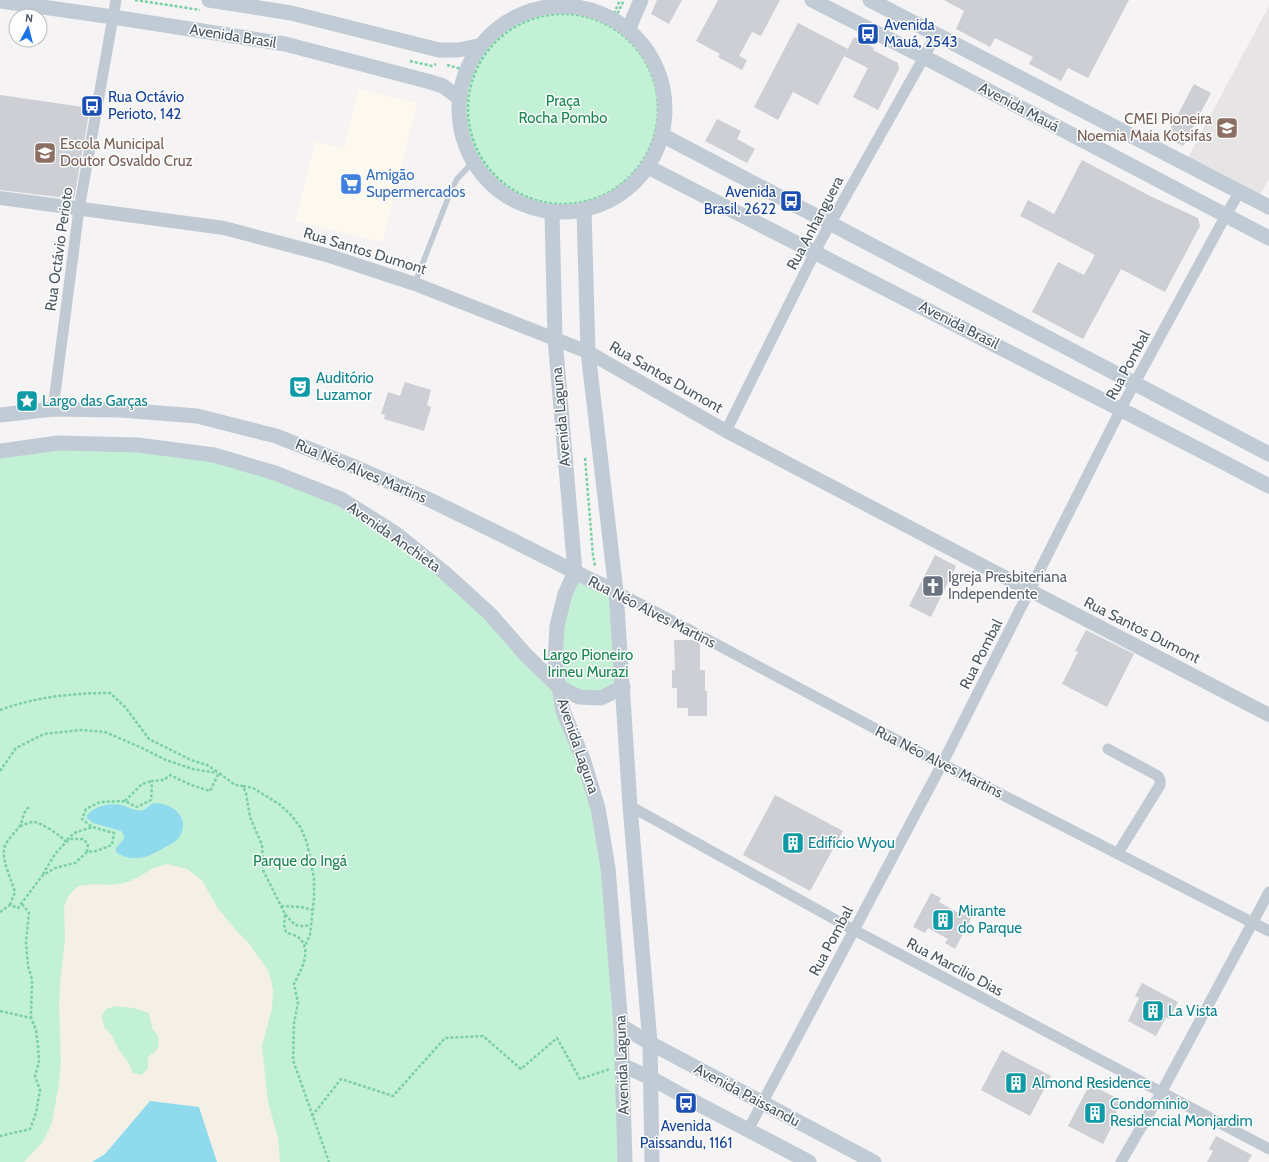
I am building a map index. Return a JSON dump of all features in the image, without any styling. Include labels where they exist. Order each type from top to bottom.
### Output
[{"type":"main road","name":"Avenida Brasil","points":[[209,0],[291,14],[439,50],[458,50],[478,46]]},
{"type":"main road","points":[[629,28],[642,0]]},
{"type":"main road","name":"Avenida Mauá","points":[[812,0],[924,56],[1269,238]]},
{"type":"main road","name":"Avenida Mauá","points":[[870,0],[1269,207]]},
{"type":"main road","name":"Avenida Brasil","points":[[0,1],[285,44],[427,81],[443,86],[459,98]]},
{"type":"main road","points":[[598,5],[610,22],[629,28],[645,47],[660,76],[666,108],[662,136],[656,154],[636,182],[620,195],[603,204],[574,212],[552,212],[524,205],[495,188],[473,162],[461,131],[459,98],[461,82],[470,72],[469,59],[478,46],[494,31],[516,17],[541,8],[598,5]]},
{"type":"main road","name":"Avenida Brasil","points":[[662,136],[789,201],[830,224],[1269,454]]},
{"type":"main road","name":"Avenida Brasil","points":[[648,167],[816,251],[1269,486]]},
{"type":"main road","name":"Avenida Laguna","points":[[584,210],[588,352],[616,591],[630,806],[650,1043],[652,1162]]},
{"type":"main road","name":"Avenida Laguna","points":[[552,212],[555,338],[575,572],[565,594],[557,626],[555,662],[563,711],[583,759],[598,808],[608,868],[621,1026],[625,1162]]},
{"type":"main road","name":"Rua Néo Alves Martins","points":[[0,415],[53,409],[121,410],[197,416],[276,436],[355,467],[430,500],[616,591]]},
{"type":"main road","name":"Avenida Anchieta","points":[[0,451],[58,443],[138,444],[181,450],[214,455],[275,473],[341,499],[395,533],[445,573],[490,614],[525,654],[558,687]]},
{"type":"main road","points":[[558,687],[578,697],[601,698],[622,687]]},
{"type":"main road","name":"Avenida Paissandu","points":[[621,1026],[650,1043],[874,1162]]},
{"type":"main road","name":"Avenida Paissandu","points":[[622,1065],[651,1078],[809,1162]]},
{"type":"street","name":"Rua Octávio Perioto","points":[[53,409],[79,209],[116,0]]},
{"type":"street","name":"Rua Anhanguera","points":[[726,431],[830,224],[937,34]]},
{"type":"street","name":"Rua Pombal","points":[[748,1130],[942,764],[1121,409],[1240,191]]},
{"type":"street","name":"Rua Santos Dumont","points":[[0,198],[224,228],[330,256],[415,284],[555,338],[588,352],[726,431],[1269,715]]},
{"type":"street","name":"Rua Néo Alves Martins","points":[[616,591],[942,764],[1269,931]]},
{"type":"street","points":[[1108,749],[1158,776],[1160,780],[1160,785],[1118,853]]},
{"type":"street","name":"Rua Marcilio Dias","points":[[630,806],[854,930],[1269,1149]]},
{"type":"street","points":[[1121,1162],[1161,1093],[1254,923],[1269,892]]},
{"type":"lane","points":[[415,284],[450,193],[457,179],[473,162]]},
{"type":"path","points":[[610,22],[620,0]]},
{"type":"path","points":[[610,22],[624,0]]},
{"type":"path","points":[[566,15],[610,22],[634,46],[643,57],[650,70],[655,84],[659,114],[653,142],[641,165],[622,184],[600,197],[574,204],[551,203],[524,196],[501,181],[483,160],[472,136],[468,109],[470,72],[478,65],[497,41],[510,31],[539,17],[566,15]]},
{"type":"path","points":[[445,64],[470,72]]},
{"type":"path","points":[[0,710],[21,702],[57,696],[85,693],[110,693],[125,707],[149,739],[191,760],[207,765],[235,785],[253,788],[279,804],[292,816],[301,828],[307,843],[314,878],[314,898],[310,934],[305,946],[305,961],[294,984],[298,1003],[294,1023],[293,1060],[329,1162]]},
{"type":"path","points":[[0,771],[16,748],[44,734],[81,730],[104,732],[166,760],[193,769],[219,773]]},
{"type":"path","points":[[125,801],[142,784],[164,780],[170,775],[191,785],[210,791],[219,773]]},
{"type":"path","points":[[42,876],[55,868],[75,863],[87,852],[96,851],[112,845],[114,833],[92,827],[82,820],[86,809],[100,802],[125,801],[137,807],[150,800],[152,781]]},
{"type":"path","points":[[243,786],[246,793],[250,817],[262,845],[264,870],[281,906],[293,924],[300,927],[310,925]]},
{"type":"path","points":[[20,826],[24,811],[30,806]]},
{"type":"path","points":[[0,912],[10,905],[15,892],[6,866],[4,850],[12,834],[20,826],[33,822],[45,826],[66,842]]},
{"type":"path","points":[[10,905],[18,908],[22,904],[42,876],[55,854],[74,833],[92,827]]},
{"type":"path","points":[[66,842],[71,839],[83,839],[88,844],[87,852]]},
{"type":"path","points":[[0,1136],[30,1129],[36,1113],[40,1090],[35,1076],[39,1062],[36,1030],[31,1018],[32,979],[28,966],[26,942],[29,913],[22,904]]},
{"type":"path","points":[[281,906],[301,907],[312,910]]},
{"type":"path","points":[[285,914],[284,925],[286,932],[298,937],[305,946]]},
{"type":"path","points":[[0,1011],[31,1018]]},
{"type":"path","points":[[312,1116],[341,1079],[393,1096],[445,1038],[482,1036],[521,1069],[557,1038],[580,1079],[622,1065]]},
{"type":"shaded area","name":"CMEI Pioneira Noemia Maia Kotsifas","points":[[1269,6],[1269,179],[1257,200],[1185,163]]},
{"type":"shaded area","name":"Amigão Supermercados","points":[[358,89],[417,103],[383,242],[295,221],[315,141],[344,148]]},
{"type":"green space","name":"Praça Rocha Pombo","points":[[552,6],[572,6],[592,10],[611,18],[635,36],[653,60],[661,79],[665,99],[665,119],[661,139],[653,158],[635,182],[611,200],[592,208],[572,212],[552,212],[532,208],[513,200],[497,189],[482,174],[471,158],[463,139],[459,119],[459,99],[463,79],[471,60],[482,44],[497,29],[513,18],[532,10]]},
{"type":"green space","name":"Parque do Ingá","points":[[138,445],[275,473],[395,533],[558,686],[555,662],[575,572],[616,591],[623,687],[601,698],[559,687],[608,868],[619,1162],[0,1162],[0,451]]},
{"type":"sand","points":[[167,864],[187,869],[202,880],[217,907],[248,942],[269,972],[273,990],[272,1008],[262,1046],[268,1102],[278,1138],[280,1162],[24,1162],[42,1143],[52,1123],[59,1083],[61,1064],[59,1003],[65,940],[64,907],[69,895],[78,886],[125,883],[139,877],[153,868]],"holes":[[[116,1006],[134,1008],[149,1013],[152,1028],[158,1036],[159,1045],[155,1052],[148,1057],[148,1069],[141,1075],[133,1073],[112,1036],[104,1027],[102,1016],[106,1009]]]},
{"type":"water","points":[[153,803],[166,805],[177,812],[181,817],[183,829],[180,836],[173,843],[153,854],[141,858],[128,858],[116,852],[116,848],[124,839],[124,835],[121,831],[93,823],[87,818],[87,815],[104,805],[115,804],[136,810],[143,810]]},
{"type":"water","points":[[150,1101],[199,1107],[217,1162],[92,1162],[105,1154]]},
{"type":"building","points":[[657,0],[682,0],[669,24],[651,14]]},
{"type":"building","points":[[718,0],[780,0],[761,36],[752,32],[739,56],[747,60],[742,70],[718,57],[720,54],[696,41]]},
{"type":"building","points":[[944,0],[1129,0],[1088,78],[1068,68],[1061,81],[1029,64],[1033,57],[995,38],[990,47],[956,29],[964,11]]},
{"type":"building","points":[[798,23],[848,49],[818,105],[793,92],[778,120],[754,107]]},
{"type":"building","points":[[854,37],[874,48],[873,50],[898,63],[899,69],[878,110],[853,97],[868,68],[844,56]]},
{"type":"building","points":[[1194,84],[1211,93],[1183,146],[1166,137]]},
{"type":"building","name":"Escola Municipal Doutor Osvaldo Cruz","points":[[0,95],[90,108],[74,199],[0,190]]},
{"type":"building","points":[[717,119],[741,131],[737,139],[755,149],[747,163],[705,141]]},
{"type":"building","points":[[1082,160],[1150,196],[1198,218],[1200,226],[1165,292],[1121,269],[1083,339],[1032,312],[1058,262],[1084,275],[1095,255],[1020,216],[1028,200],[1054,214]]},
{"type":"building","points":[[405,382],[431,390],[427,405],[431,407],[424,431],[384,419],[385,415],[381,414],[388,392],[400,396]]},
{"type":"building","name":"Igreja Presbiteriana Independente","points":[[935,555],[956,566],[931,617],[909,606]]},
{"type":"building","points":[[1086,630],[1134,654],[1107,707],[1062,684],[1078,652],[1075,651]]},
{"type":"building","points":[[674,640],[693,640],[700,643],[700,670],[705,670],[707,716],[688,716],[688,708],[677,708],[677,688],[672,688],[672,670],[675,670]]},
{"type":"building","name":"Edifício Wyou","points":[[775,795],[843,831],[810,891],[743,855]]},
{"type":"building","name":"Mirante do Parque","points":[[931,893],[941,898],[939,902],[960,914],[964,908],[974,913],[955,949],[945,943],[948,939],[928,928],[925,933],[913,927]]},
{"type":"building","name":"La Vista","points":[[1142,983],[1178,1002],[1169,1019],[1166,1017],[1156,1036],[1128,1021],[1139,998],[1135,996]]},
{"type":"building","name":"Almond Residence","points":[[1002,1050],[1051,1076],[1030,1116],[981,1090]]},
{"type":"building","name":"Condomínio Residencial Monjardim","points":[[1090,1084],[1122,1101],[1109,1125],[1112,1126],[1103,1144],[1068,1126]]},
{"type":"building","points":[[1216,1136],[1252,1155],[1248,1162],[1207,1162],[1213,1151],[1209,1149]]},
{"type":"place","name":"Avenida Mauá, 2543","points":[[868,34]]},
{"type":"place","name":"Rua Octávio Perioto, 142","points":[[92,106]]},
{"type":"place","name":"CMEI Pioneira Noemia Maia Kotsifas","points":[[1227,128]]},
{"type":"place","name":"Escola Municipal Doutor Osvaldo Cruz","points":[[45,153]]},
{"type":"place","name":"Amigão Supermercados","points":[[351,184]]},
{"type":"place","name":"Avenida Brasil, 2622","points":[[791,201]]},
{"type":"place","name":"Auditório Luzamor","points":[[300,387]]},
{"type":"place","name":"Largo das Garças","points":[[27,401]]},
{"type":"place","name":"Igreja Presbiteriana Independente","points":[[933,586]]},
{"type":"place","name":"Edifício Wyou","points":[[793,843]]},
{"type":"place","name":"Mirante do Parque","points":[[943,920]]},
{"type":"place","name":"La Vista","points":[[1153,1011]]},
{"type":"place","name":"Almond Residence","points":[[1016,1083]]},
{"type":"place","name":"Avenida Paissandu, 1161","points":[[686,1103]]},
{"type":"place","name":"Condomínio Residencial Monjardim","points":[[1095,1113]]},
{"type":"park label","name":"Largo Pioneiro Irineu Murazi","points":[[588,664]]}]
